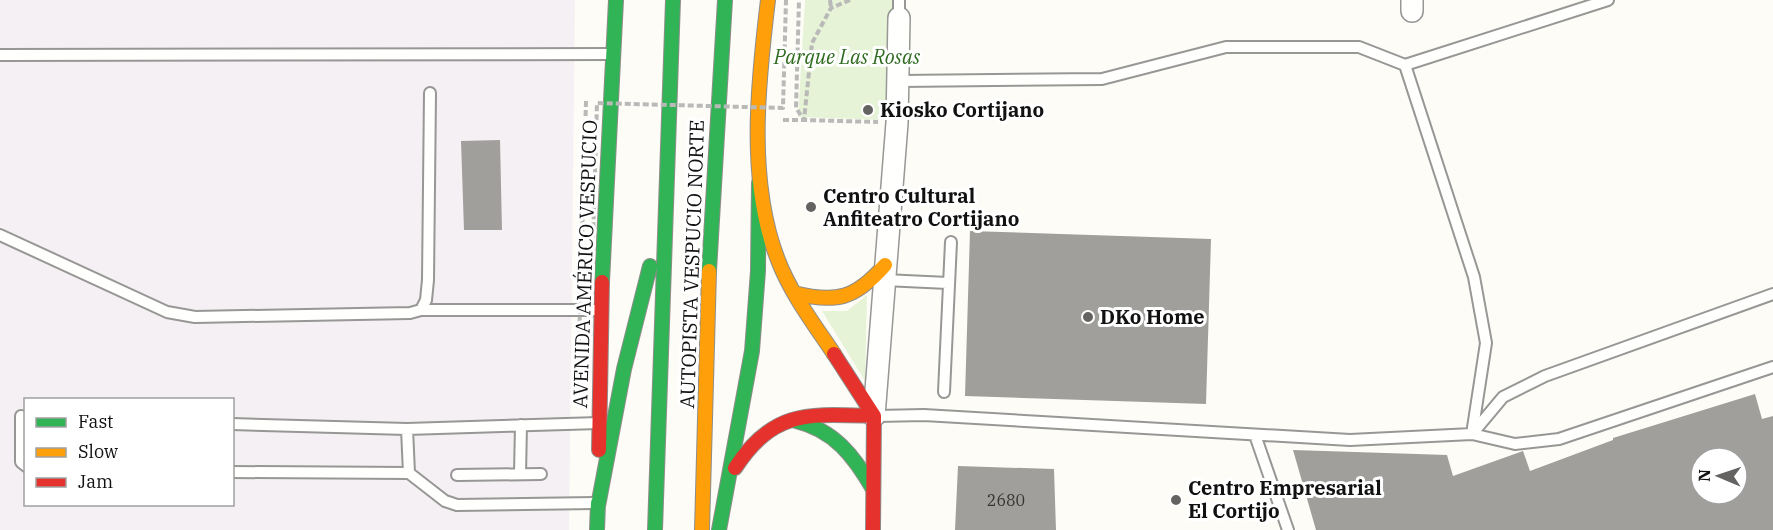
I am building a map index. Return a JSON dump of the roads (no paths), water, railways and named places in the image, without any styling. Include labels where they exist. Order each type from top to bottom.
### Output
[{"type":"main road","name":"AVENIDA AMÉRICO VESPUCIO","points":[[597,530],[601,310],[616,0]]},
{"type":"main road","name":"AUTOPISTA VESPUCIO NORTE","points":[[655,530],[673,0]]},
{"type":"main road","name":"AUTOPISTA VESPUCIO NORTE","points":[[702,530],[709,267],[725,0]]},
{"type":"main road","points":[[719,530],[752,351],[758,271],[760,86],[768,0]]},
{"type":"main road","points":[[759,183],[765,223],[778,261],[794,293],[874,416],[873,530]]},
{"type":"main road","points":[[598,504],[624,369],[666,200]]},
{"type":"main road","points":[[794,293],[823,300],[847,297],[884,273]]},
{"type":"main road","points":[[729,478],[759,435],[770,427],[791,420],[832,415],[874,416]]},
{"type":"main road","points":[[791,420],[814,425],[835,437],[859,463],[873,489]]},
{"type":"street","points":[[874,416],[900,81],[899,9]]},
{"type":"lane","points":[[900,81],[1102,79],[1226,47],[1359,47],[1405,65],[1608,0]]},
{"type":"lane","points":[[0,55],[613,54]]},
{"type":"lane","points":[[1405,65],[1474,277],[1486,342],[1472,434]]},
{"type":"lane","points":[[421,310],[426,300],[428,280],[430,93]]},
{"type":"lane","points":[[0,235],[167,312],[195,317],[410,313],[421,310],[601,310]]},
{"type":"lane","points":[[944,392],[951,242]]},
{"type":"lane","points":[[884,273],[948,283]]},
{"type":"lane","points":[[1472,434],[1503,398],[1545,376],[1773,294]]},
{"type":"lane","points":[[874,416],[924,415],[1350,440],[1472,434],[1515,444],[1559,439],[1773,368]]},
{"type":"lane","points":[[21,416],[21,462],[24,464]]},
{"type":"lane","points":[[234,424],[407,429],[599,423]]},
{"type":"lane","points":[[520,474],[521,425]]},
{"type":"lane","points":[[407,429],[409,473]]},
{"type":"lane","points":[[1254,435],[1288,530]]},
{"type":"lane","points":[[234,472],[409,473],[445,501],[457,506],[598,504]]},
{"type":"lane","points":[[457,475],[541,474]]},
{"type":"place","name":"Kiosko Cortijano","points":[[868,110]]},
{"type":"place","name":"Centro Cultural Anfiteatro Cortijano","points":[[811,207]]},
{"type":"place","name":"DKo Home","points":[[1088,317]]},
{"type":"place","name":"Centro Empresarial El Cortijo","points":[[1176,500]]},
{"type":"park label","name":"Parque Las Rosas","points":[[847,57]]}]
